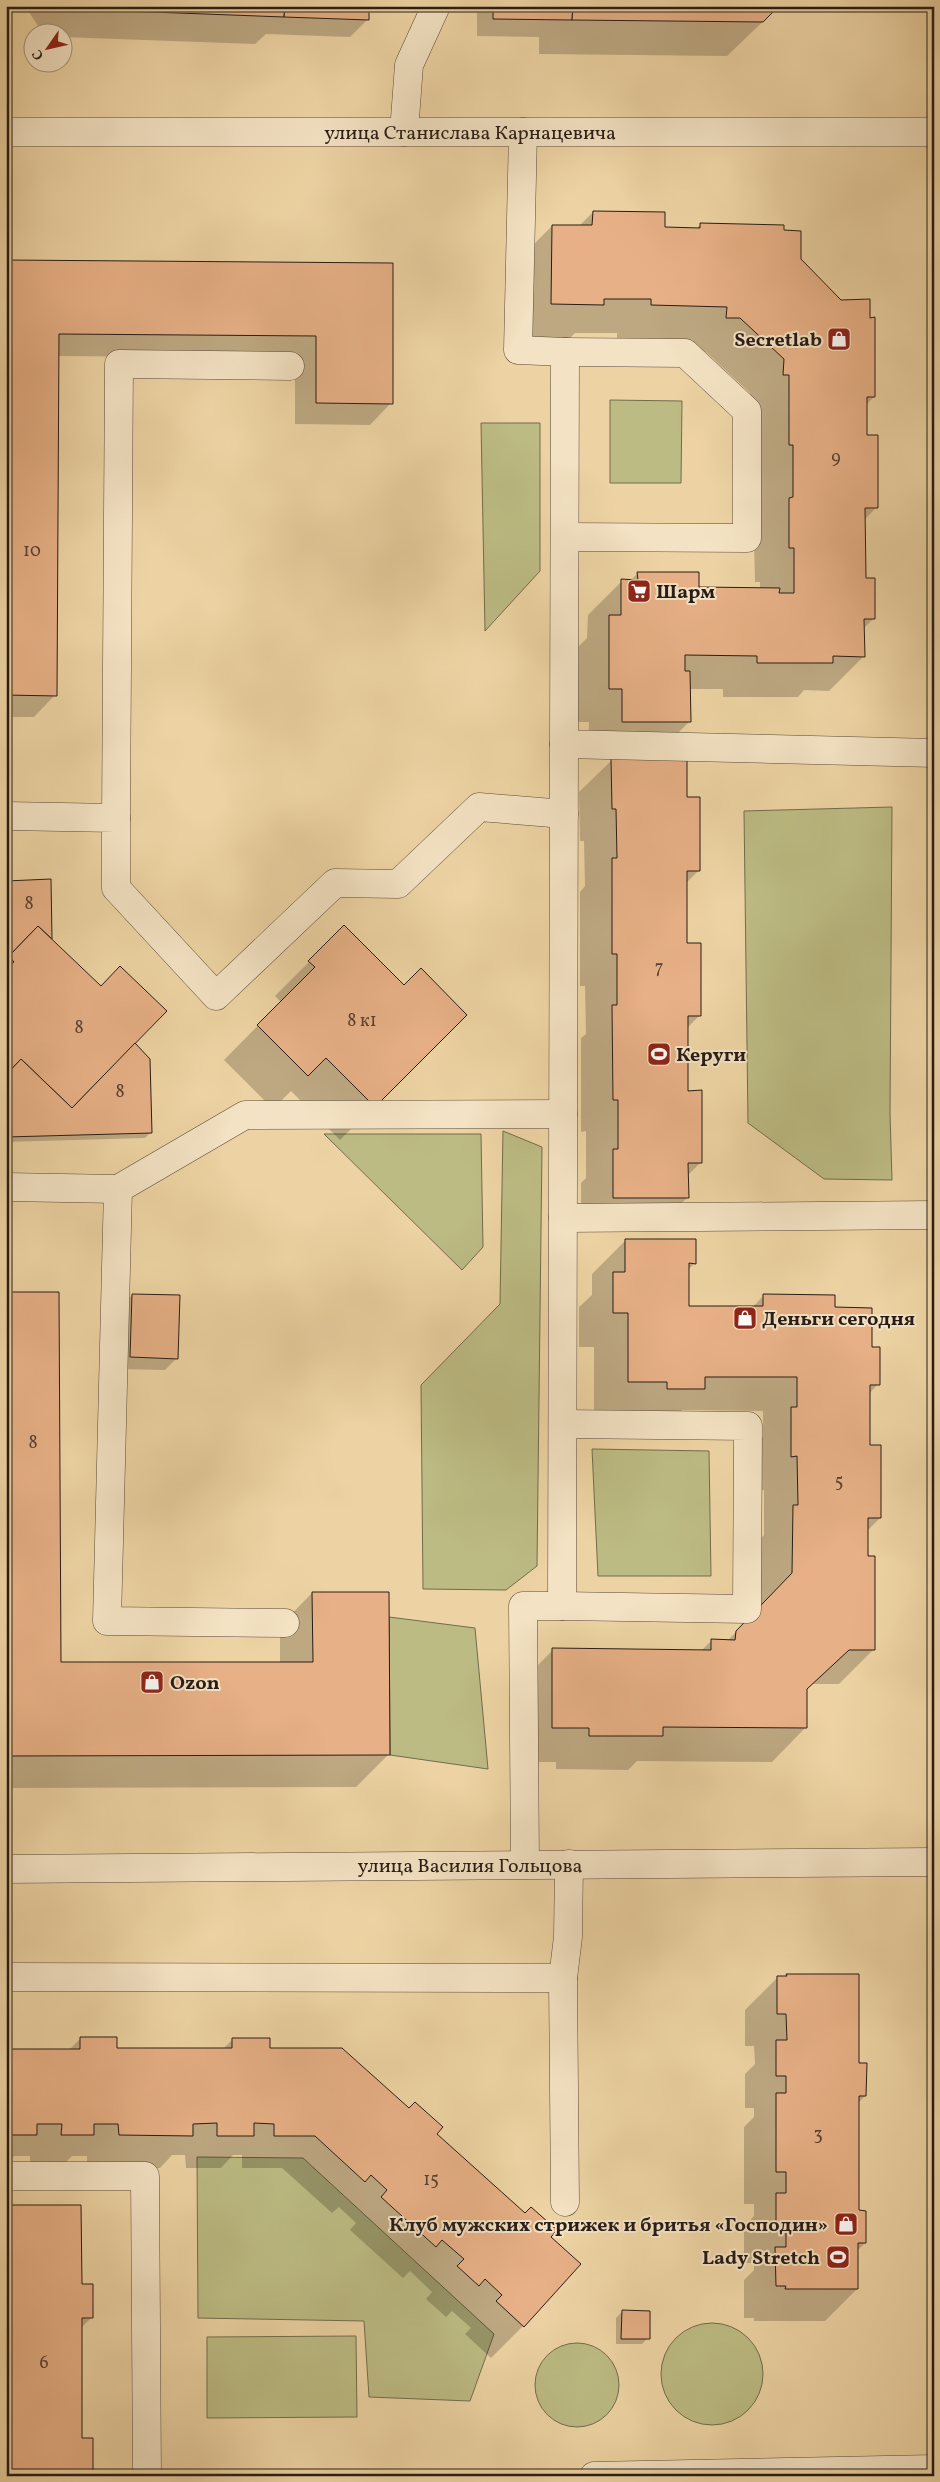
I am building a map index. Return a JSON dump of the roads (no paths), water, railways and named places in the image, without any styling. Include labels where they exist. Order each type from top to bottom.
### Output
[{"type":"street","points":[[404,132],[409,65],[436,6]]},
{"type":"street","name":"улица Станислава Карнацевича","points":[[6,132],[934,132]]},
{"type":"street","points":[[523,132],[518,350],[685,353],[747,411],[747,538],[564,537]]},
{"type":"street","points":[[562,1606],[565,352]]},
{"type":"street","points":[[290,366],[119,364],[116,888],[216,996],[335,883],[398,884],[479,806],[564,814]]},
{"type":"street","points":[[564,744],[934,753]]},
{"type":"street","points":[[6,816],[116,818]]},
{"type":"street","points":[[6,1187],[118,1189],[245,1115],[563,1114]]},
{"type":"street","points":[[118,1189],[107,1621],[285,1622]]},
{"type":"street","points":[[563,1218],[934,1215]]},
{"type":"street","points":[[525,1864],[523,1606],[747,1609],[748,1426],[563,1424]]},
{"type":"street","name":"улица Василия Гольцова","points":[[6,1869],[934,1862]]},
{"type":"street","points":[[565,2202],[563,1978],[568,1932],[569,1864]]},
{"type":"street","points":[[6,1977],[563,1978]]},
{"type":"street","points":[[6,2176],[145,2176],[147,2476]]},
{"type":"street","points":[[594,2476],[934,2469]]},
{"type":"place","name":"Secretlab","points":[[839,339]]},
{"type":"place","name":"Шарм","points":[[639,591]]},
{"type":"place","name":"Керуги","points":[[659,1054]]},
{"type":"place","name":"Деньги сегодня","points":[[745,1318]]},
{"type":"place","name":"Ozon","points":[[152,1682]]},
{"type":"place","name":"Клуб мужских стрижек и бритья «Господин»","points":[[846,2224]]},
{"type":"place","name":"Lady Stretch","points":[[838,2257]]}]
